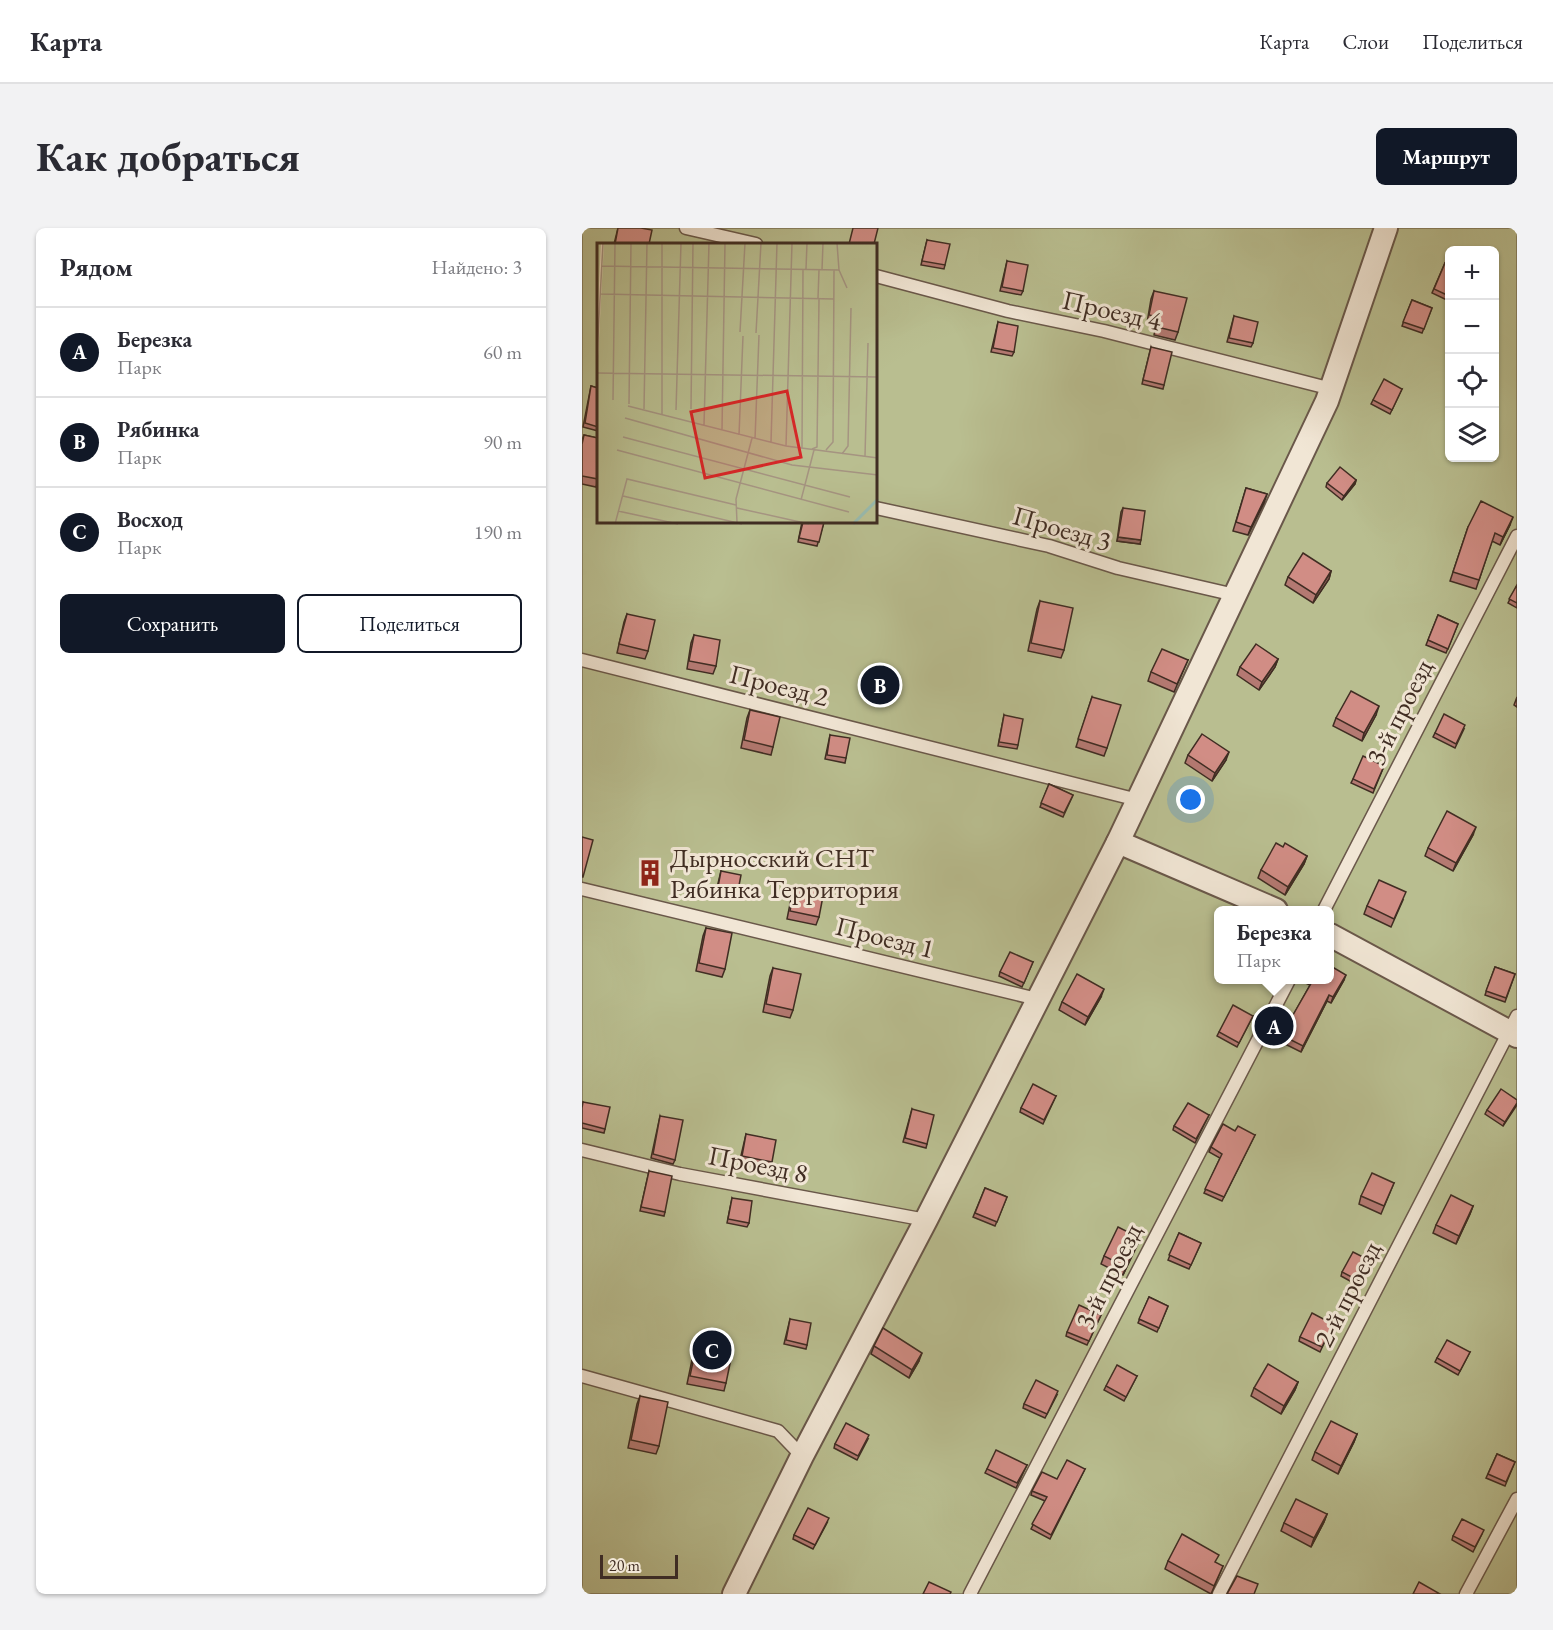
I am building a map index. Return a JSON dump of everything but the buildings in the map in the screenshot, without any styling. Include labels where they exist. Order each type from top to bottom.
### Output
[{"type":"street","points":[[734,1594],[802,1456],[926,1220],[1118,842],[1327,401],[1386,228]]},
{"type":"street","points":[[1118,842],[1267,906]]},
{"type":"street","points":[[1334,938],[1514,1028]]},
{"type":"lane","points":[[686,228],[752,243]]},
{"type":"lane","name":"Проезд 4","points":[[878,277],[1008,311],[1104,332],[1324,387],[1327,401]]},
{"type":"lane","name":"Проезд 3","points":[[878,508],[1049,546],[1118,568],[1235,595]]},
{"type":"lane","name":"3-й проезд","points":[[1326,906],[1517,536]]},
{"type":"lane","name":"Проезд 2","points":[[582,660],[1138,800]]},
{"type":"lane","name":"Проезд 1","points":[[582,889],[1037,999]]},
{"type":"lane","name":"3-й проезд","points":[[970,1594],[1287,984]]},
{"type":"lane","name":"2-й проезд","points":[[1219,1594],[1514,1028]]},
{"type":"lane","name":"Проезд 8","points":[[582,1150],[680,1174],[926,1220]]},
{"type":"lane","points":[[582,1376],[778,1431],[802,1456]]},
{"type":"lane","points":[[1467,1594],[1517,1499]]},
{"type":"green space","points":[[582,228],[1517,228],[1517,1594],[582,1594]]},
{"type":"place","name":"Рябинка","points":[[880,685]]},
{"type":"place","name":"Дырносский СНТ Рябинка Территория","points":[[650,873]]},
{"type":"place","name":"Березка","points":[[1274,1026]]},
{"type":"place","name":"Восход","points":[[712,1350]]}]
